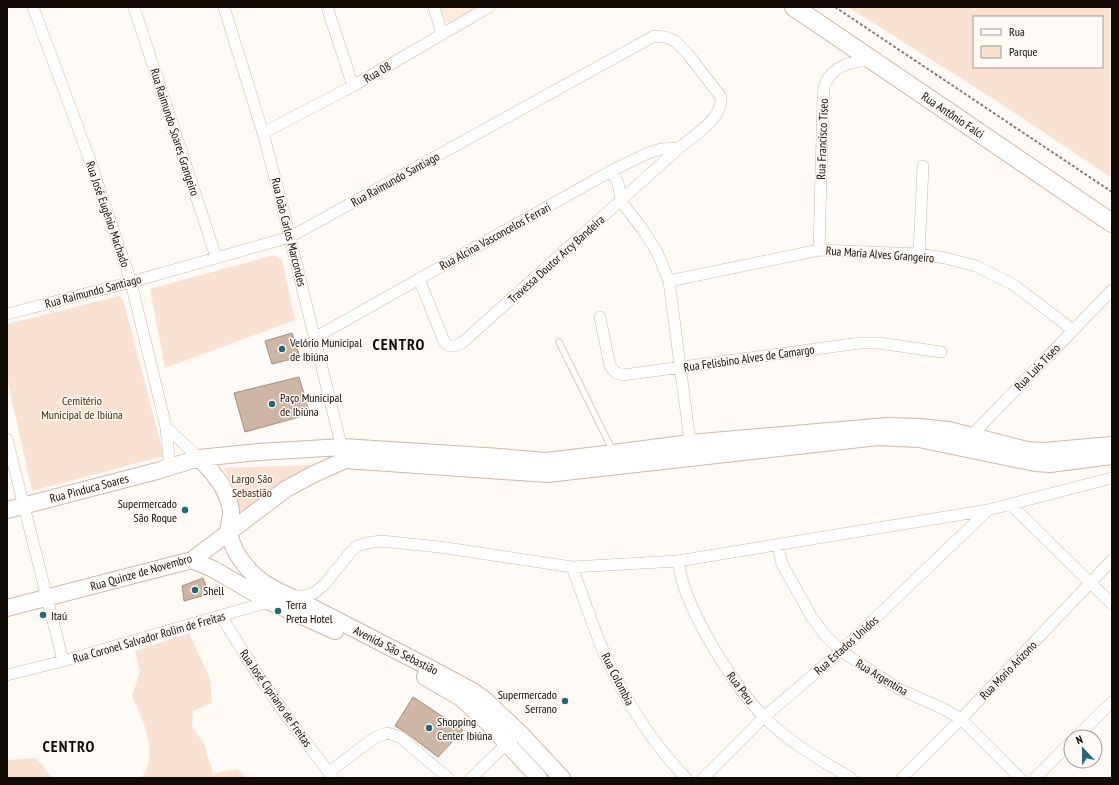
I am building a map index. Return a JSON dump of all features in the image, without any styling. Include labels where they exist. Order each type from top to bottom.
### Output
[{"type":"main road","name":"Rua Antônio Falci","points":[[794,7],[1112,223]]},
{"type":"main road","points":[[616,460],[690,443],[887,426],[948,430],[969,442],[1035,462],[1050,464],[1112,456]]},
{"type":"main road","points":[[616,460],[692,459],[878,437],[969,442],[1042,452],[1112,444]]},
{"type":"main road","name":"Rua Pinduca Soares","points":[[7,510],[200,458],[258,452],[344,454],[546,468],[616,460]]},
{"type":"main road","name":"Rua Quinze de Novembro","points":[[7,608],[192,560],[286,489],[314,474],[344,454]]},
{"type":"main road","points":[[200,458],[226,492],[231,512],[229,531]]},
{"type":"main road","name":"Avenida São Sebastião","points":[[229,531],[234,547],[241,561],[250,572],[263,582],[428,666],[471,690],[479,705],[507,744],[539,778]]},
{"type":"main road","name":"Avenida São Sebastião","points":[[192,560],[213,569],[270,602],[320,624],[401,664],[461,698],[479,705],[519,732],[562,778]]},
{"type":"street","name":"Rua José Eugênio Machado","points":[[33,7],[88,155],[132,282],[166,426],[170,467]]},
{"type":"street","name":"Rua Raimundo Soares Grangeiro","points":[[134,7],[216,257]]},
{"type":"street","name":"Rua João Carlos Marcondes","points":[[224,7],[263,133],[316,337],[344,454]]},
{"type":"street","points":[[327,7],[354,86]]},
{"type":"street","points":[[434,7],[442,34]]},
{"type":"street","name":"Rua 08","points":[[263,133],[354,86],[489,7]]},
{"type":"street","name":"Rua Raimundo Santiago","points":[[7,314],[132,282],[290,237],[654,36],[665,37],[675,41],[717,90],[721,97],[722,105],[716,117]]},
{"type":"street","name":"Rua Francisco Tiseo","points":[[819,250],[825,84],[831,74],[842,66],[853,61],[872,60]]},
{"type":"street","name":"Travessa Doutor Arcy Bandeira","points":[[419,279],[444,341],[449,346],[454,346],[462,342],[621,201],[678,148],[716,117]]},
{"type":"street","name":"Rua Alcina Vasconcelos Ferrari","points":[[316,337],[611,171],[648,153],[661,149],[678,148]]},
{"type":"street","points":[[919,254],[923,166]]},
{"type":"street","points":[[611,171],[618,183],[621,201],[644,230],[657,252],[669,281],[692,459]]},
{"type":"street","name":"Rua Maria Alves Grangeiro","points":[[669,281],[819,250],[919,254],[944,258],[976,266],[1014,285],[1073,330]]},
{"type":"street","name":"Rua Luís Tiseo","points":[[969,442],[1112,290]]},
{"type":"street","name":"Rua Felisbino Alves de Camargo","points":[[600,317],[610,366],[615,372],[622,375],[860,343],[879,343],[942,352]]},
{"type":"street","points":[[166,426],[200,458]]},
{"type":"street","points":[[7,439],[63,661]]},
{"type":"street","name":"Rua Coronel Salvador Rolim de Freitas","points":[[7,675],[63,661],[290,596],[304,596],[314,593],[325,584],[357,546],[367,543],[381,541],[440,547],[572,568],[678,561],[988,510],[1112,478]]},
{"type":"street","points":[[1010,504],[1112,604]]},
{"type":"street","name":"Rua Estados Unidos","points":[[702,778],[764,717],[842,651],[988,510]]},
{"type":"street","name":"Rua Argentina","points":[[778,545],[782,564],[811,616],[824,634],[842,651],[899,689],[944,709],[962,719],[1020,778]]},
{"type":"street","name":"Rua Morio Arizono","points":[[902,778],[962,719],[1112,560]]},
{"type":"street","name":"Rua Peru","points":[[678,561],[685,589],[696,615],[710,643],[743,692],[764,717],[812,756],[851,778]]},
{"type":"street","name":"Rua Colombia","points":[[572,568],[607,659],[621,687],[655,740],[686,778]]},
{"type":"street","name":"Rua José Cipriano de Freitas","points":[[222,616],[258,677],[331,775]]},
{"type":"street","points":[[1084,729],[1112,702]]},
{"type":"street","points":[[471,778],[519,732]]},
{"type":"street","points":[[331,775],[374,738],[387,733],[400,737],[448,778]]},
{"type":"street","points":[[1035,778],[1063,750]]},
{"type":"lane","points":[[559,342],[616,460]]},
{"type":"path","points":[[834,7],[1112,192]]},
{"type":"shaded area","points":[[438,7],[482,7],[456,22],[449,23],[445,22]]},
{"type":"green space","points":[[848,7],[1112,7],[1112,178],[1000,103]]},
{"type":"green space","points":[[274,255],[282,260],[295,320],[165,368],[150,289]]},
{"type":"green space","name":"Cemitério Municipal de Ibiúna","points":[[119,296],[123,299],[164,456],[32,491],[7,378],[7,324]]},
{"type":"green space","name":"Largo São Sebastião","points":[[311,465],[311,470],[240,512],[236,494],[224,468]]},
{"type":"green space","points":[[189,633],[210,679],[212,703],[193,711],[192,727],[204,744],[213,773],[238,769],[247,778],[141,778],[147,769],[149,748],[145,726],[132,696],[140,672],[135,651]]},
{"type":"green space","points":[[36,758],[52,778],[7,778],[7,760]]},
{"type":"building","name":"Velório Municipal de Ibiúna","points":[[292,333],[300,357],[272,364],[265,341]]},
{"type":"building","name":"Paço Municipal de Ibiúna","points":[[299,377],[310,414],[245,432],[234,393]]},
{"type":"building","name":"Shell","points":[[203,578],[209,594],[184,601],[182,586]]},
{"type":"building","name":"Shopping Center Ibiúna","points":[[413,697],[463,730],[438,757],[395,726]]},
{"type":"place","name":"Velório Municipal de Ibiúna","points":[[282,349]]},
{"type":"place","name":"Paço Municipal de Ibiúna","points":[[272,404]]},
{"type":"place","name":"Supermercado São Roque","points":[[185,510]]},
{"type":"place","name":"Shell","points":[[195,590]]},
{"type":"place","name":"Terra Preta Hotel","points":[[278,611]]},
{"type":"place","name":"Itaú","points":[[43,615]]},
{"type":"place","name":"Supermercado Serrano","points":[[565,701]]},
{"type":"place","name":"Shopping Center Ibiúna","points":[[429,728]]},
{"type":"district","name":"CENTRO","points":[[399,344]]},
{"type":"district","name":"CENTRO","points":[[69,746]]}]
